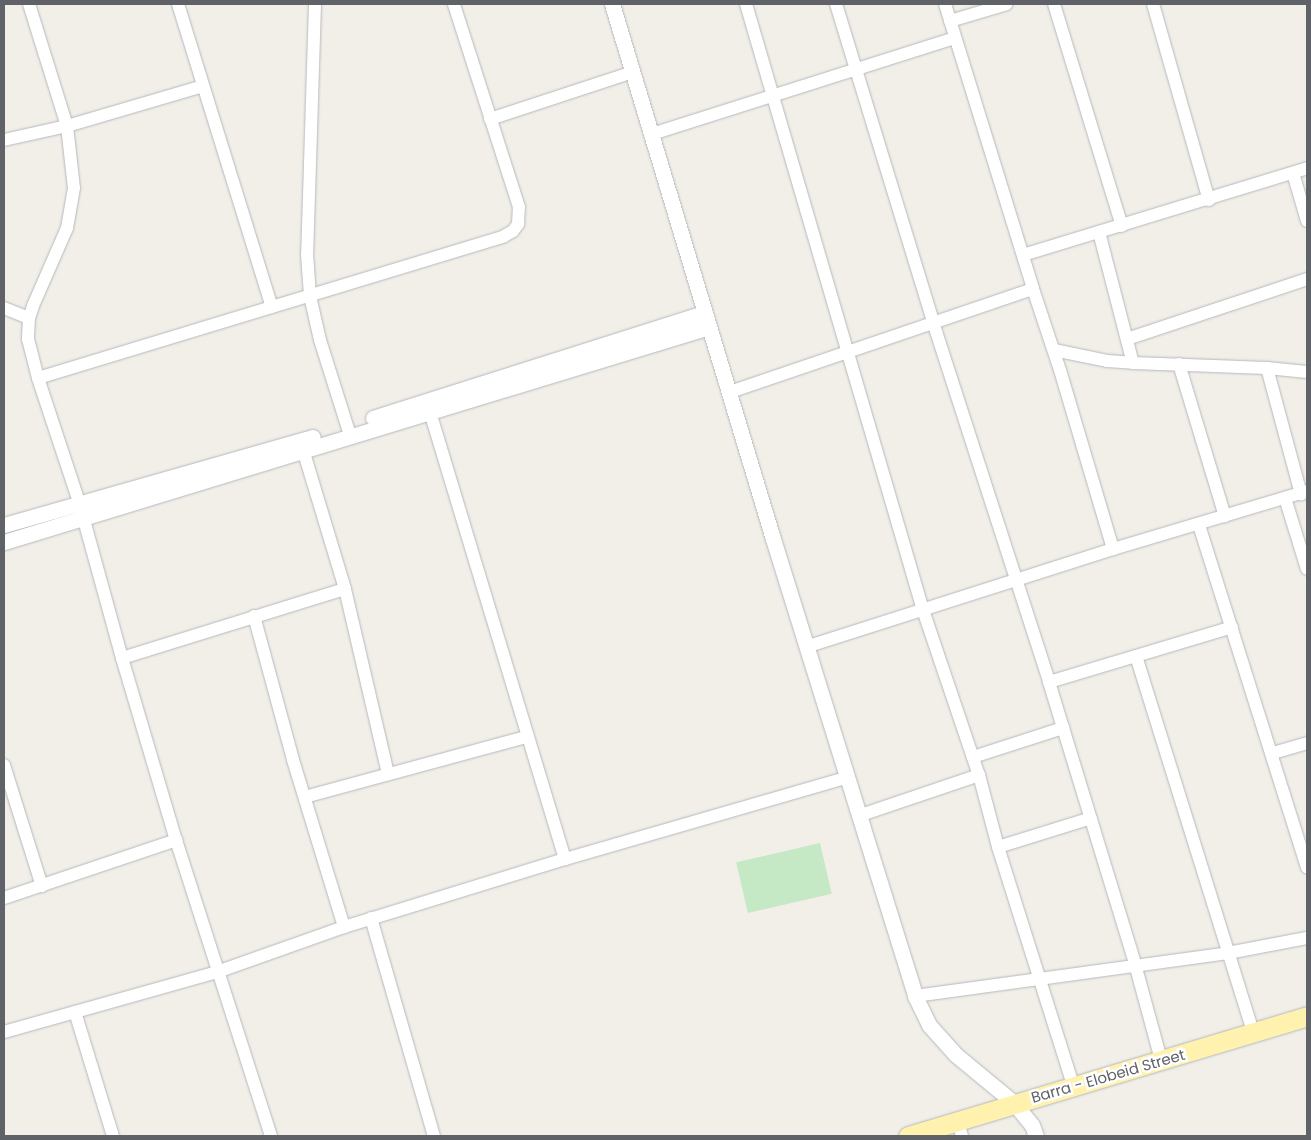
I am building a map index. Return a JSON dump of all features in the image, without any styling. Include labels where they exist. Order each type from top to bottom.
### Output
[{"type":"main road","name":"Barra - Elobeid Street","points":[[908,1136],[960,1129],[1014,1103],[1307,1016]]},
{"type":"street","points":[[30,4],[67,126],[73,174],[70,216],[29,318],[28,340],[38,378],[80,502],[83,519],[122,658],[176,840],[271,1136]]},
{"type":"street","points":[[178,4],[272,307]]},
{"type":"street","points":[[315,4],[307,254],[310,296],[320,340],[348,431]]},
{"type":"street","points":[[38,378],[310,296],[513,232],[518,224],[519,207],[454,4]]},
{"type":"street","points":[[612,4],[846,778],[915,996],[929,1025],[956,1055],[1014,1103],[1032,1125],[1036,1136]]},
{"type":"street","points":[[746,4],[849,350],[923,610],[979,775],[998,847],[1074,1085]]},
{"type":"street","points":[[836,4],[933,322],[1064,728],[1135,964],[1161,1060]]},
{"type":"street","points":[[945,4],[1033,290],[1054,350],[1113,549]]},
{"type":"street","points":[[950,21],[1007,4]]},
{"type":"street","points":[[1054,4],[1122,226]]},
{"type":"street","points":[[1153,4],[1208,200]]},
{"type":"street","points":[[652,134],[773,94],[955,38]]},
{"type":"street","points":[[490,119],[633,72]]},
{"type":"street","points":[[4,140],[67,126],[203,86]]},
{"type":"street","points":[[1023,255],[1208,200],[1307,168]]},
{"type":"street","points":[[1293,173],[1307,221]]},
{"type":"street","points":[[1099,232],[1133,363]]},
{"type":"street","points":[[1127,339],[1307,279]]},
{"type":"street","points":[[730,392],[849,350],[1033,290]]},
{"type":"street","points":[[4,308],[29,318]]},
{"type":"street","points":[[348,431],[430,412],[707,320]]},
{"type":"street","points":[[4,542],[83,519],[348,431],[707,320]]},
{"type":"street","points":[[1054,350],[1133,363],[1267,368],[1307,372]]},
{"type":"street","points":[[1179,364],[1225,516]]},
{"type":"street","points":[[806,647],[1113,549],[1304,492],[1267,368]]},
{"type":"street","points":[[430,412],[526,737],[565,860]]},
{"type":"street","points":[[4,525],[80,502],[302,446]]},
{"type":"street","points":[[302,446],[345,589],[388,774]]},
{"type":"street","points":[[1285,498],[1307,569]]},
{"type":"street","points":[[1199,524],[1307,867]]},
{"type":"street","points":[[122,658],[345,589]]},
{"type":"street","points":[[254,616],[344,927]]},
{"type":"street","points":[[1049,682],[1232,627]]},
{"type":"street","points":[[1136,656],[1253,1032]]},
{"type":"street","points":[[973,757],[1064,728]]},
{"type":"street","points":[[305,797],[526,737]]},
{"type":"street","points":[[1272,753],[1307,743]]},
{"type":"street","points":[[4,765],[42,886]]},
{"type":"street","points":[[858,816],[979,775]]},
{"type":"street","points":[[4,1032],[217,972],[371,918],[846,778]]},
{"type":"street","points":[[998,847],[1091,818]]},
{"type":"street","points":[[4,898],[176,840]]},
{"type":"street","points":[[371,918],[434,1136]]},
{"type":"street","points":[[915,996],[1228,952],[1307,938]]},
{"type":"street","points":[[75,1012],[113,1136]]},
{"type":"green space","points":[[820,843],[832,894],[748,913],[736,862]]}]
